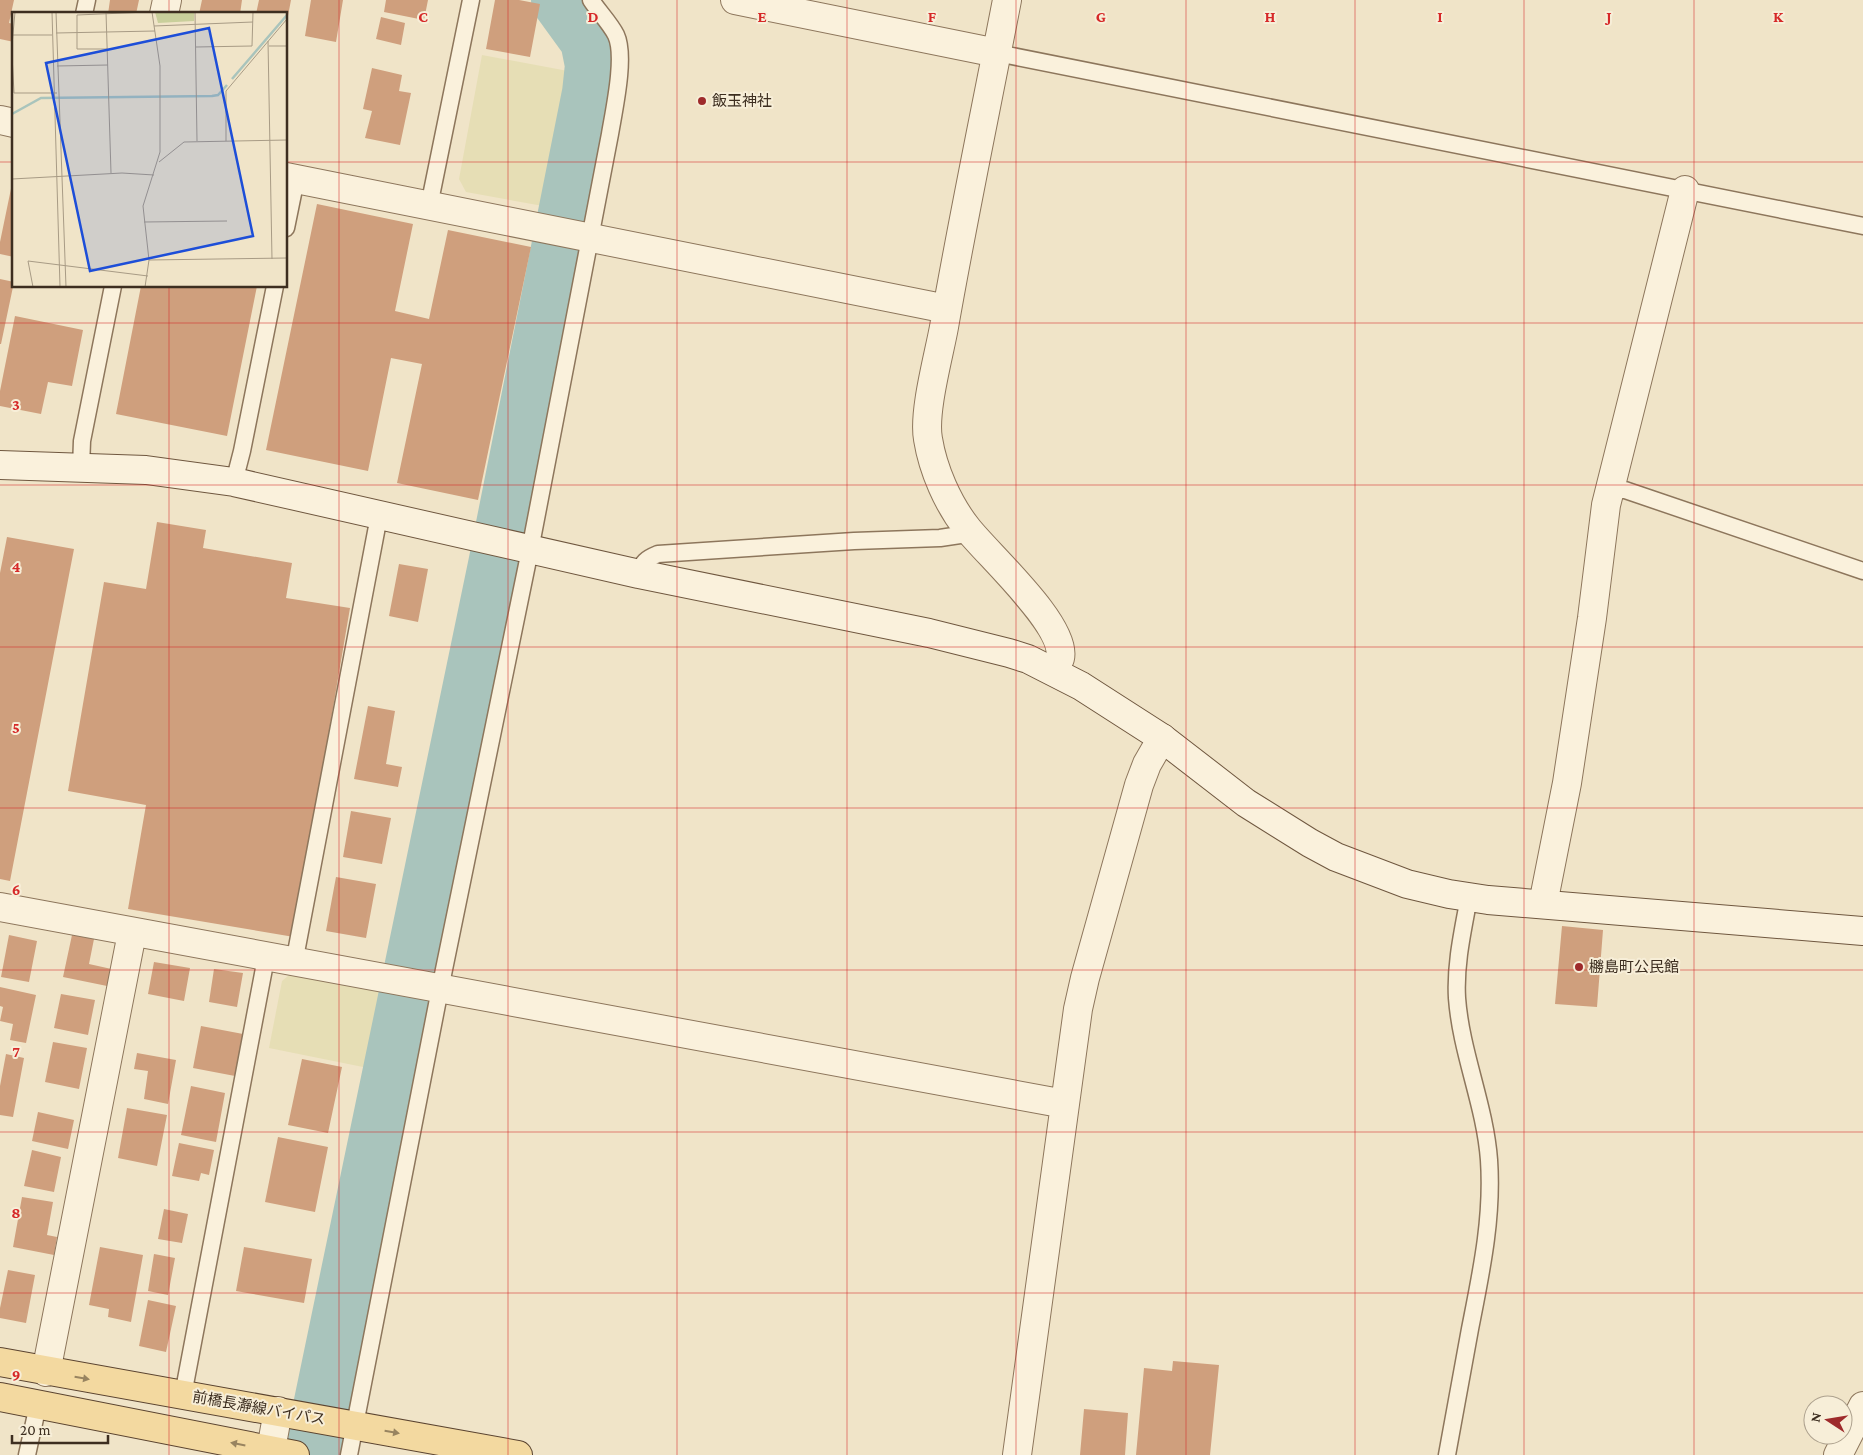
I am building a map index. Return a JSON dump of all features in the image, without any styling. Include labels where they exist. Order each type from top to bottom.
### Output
[{"type":"main road","name":"前橋長瀞線バイパス","points":[[0,1362],[46,1372],[286,1412],[518,1455]]},
{"type":"main road","points":[[0,1398],[280,1453]]},
{"type":"street","points":[[735,0],[997,53]]},
{"type":"street","points":[[1007,0],[947,309],[929,411],[928,438],[941,482],[954,510],[967,529],[1029,596],[1053,630],[1059,643],[1061,657],[1053,671]]},
{"type":"street","points":[[291,178],[947,309]]},
{"type":"street","points":[[1543,904],[1567,783],[1609,490],[1685,190]]},
{"type":"street","points":[[0,466],[146,470],[234,482],[525,549],[1010,653],[1028,659],[1081,686],[1162,738],[1246,803],[1310,843],[1369,871],[1408,884],[1469,897],[1863,931]]},
{"type":"street","points":[[1017,1455],[1078,1009],[1139,785],[1147,764],[1162,738]]},
{"type":"street","points":[[0,908],[1065,1104]]},
{"type":"street","points":[[46,1372],[132,933]]},
{"type":"street","points":[[1838,1455],[1863,1406]]},
{"type":"street","points":[[280,1453],[286,1412]]},
{"type":"lane","points":[[429,206],[471,0]]},
{"type":"lane","points":[[348,1455],[349,1424],[525,549],[582,236],[610,134],[620,59],[616,35],[591,0]]},
{"type":"lane","points":[[997,53],[1863,226]]},
{"type":"lane","points":[[288,208],[291,178]]},
{"type":"lane","points":[[81,468],[82,442],[113,288]]},
{"type":"lane","points":[[234,482],[275,288]]},
{"type":"lane","points":[[1609,490],[1625,490],[1863,571]]},
{"type":"lane","points":[[294,963],[379,516]]},
{"type":"lane","points":[[639,574],[642,564],[648,558],[658,554],[854,541],[940,538],[960,535],[967,529]]},
{"type":"lane","points":[[1447,1455],[1485,1255],[1489,1202],[1489,1160],[1484,1125],[1460,1025],[1457,997],[1457,970],[1469,897]]},
{"type":"lane","points":[[183,1396],[266,958]]},
{"type":"lane","points":[[27,1455],[38,1405]]},
{"type":"shaded area","points":[[482,55],[568,71],[543,206],[466,192],[459,179]]},
{"type":"shaded area","points":[[295,970],[385,989],[368,1068],[269,1048],[282,981]]},
{"type":"building","points":[[0,0],[14,0],[9,23],[12,24],[12,42],[0,39]]},
{"type":"building","points":[[110,0],[139,0],[136,12],[108,12]]},
{"type":"building","points":[[202,0],[242,0],[240,12],[199,12]]},
{"type":"building","points":[[259,0],[291,0],[288,16],[288,12],[256,12]]},
{"type":"building","points":[[311,0],[343,0],[336,42],[305,36]]},
{"type":"building","points":[[386,0],[428,0],[424,20],[384,12]]},
{"type":"building","points":[[495,0],[519,0],[540,4],[530,57],[486,49]]},
{"type":"building","points":[[381,17],[405,23],[401,45],[376,39]]},
{"type":"building","points":[[372,68],[402,75],[399,91],[411,93],[400,145],[365,138],[372,111],[363,109]]},
{"type":"building","points":[[12,184],[12,257],[0,254],[0,242]]},
{"type":"building","points":[[317,204],[413,224],[395,311],[429,319],[448,230],[531,247],[478,500],[397,483],[422,364],[391,358],[368,471],[266,450]]},
{"type":"building","points":[[0,279],[12,282],[13,288],[0,344]]},
{"type":"building","points":[[141,288],[257,288],[227,436],[116,414]]},
{"type":"building","points":[[15,316],[83,330],[72,386],[48,382],[41,414],[0,406],[0,391]]},
{"type":"building","points":[[157,522],[206,530],[203,548],[292,563],[286,598],[350,608],[294,937],[128,909],[146,805],[68,791],[104,582],[146,589]]},
{"type":"building","points":[[7,537],[74,549],[10,881],[0,879],[0,573]]},
{"type":"building","points":[[399,564],[428,569],[418,622],[389,616]]},
{"type":"building","points":[[368,706],[395,711],[386,764],[402,767],[398,787],[354,779]]},
{"type":"building","points":[[351,811],[391,818],[382,864],[343,857]]},
{"type":"building","points":[[336,877],[376,884],[366,938],[326,931]]},
{"type":"building","name":"橳島町公民館","points":[[1562,926],[1603,930],[1597,1007],[1555,1004]]},
{"type":"building","points":[[9,935],[37,941],[29,982],[1,977]]},
{"type":"building","points":[[72,935],[94,939],[89,964],[116,970],[112,987],[63,977]]},
{"type":"building","points":[[154,962],[190,968],[184,1001],[148,994]]},
{"type":"building","points":[[214,969],[243,973],[237,1007],[209,1002]]},
{"type":"building","points":[[0,987],[36,995],[26,1043],[10,1040],[13,1024],[0,1021],[3,1007],[0,1006]]},
{"type":"building","points":[[61,994],[95,1000],[88,1035],[54,1028]]},
{"type":"building","points":[[201,1026],[243,1034],[235,1076],[193,1068]]},
{"type":"building","points":[[53,1042],[87,1048],[79,1089],[45,1082]]},
{"type":"building","points":[[137,1053],[176,1060],[168,1104],[144,1099],[148,1071],[134,1069]]},
{"type":"building","points":[[6,1054],[24,1058],[13,1117],[0,1115],[0,1086]]},
{"type":"building","points":[[302,1059],[342,1067],[328,1133],[288,1125]]},
{"type":"building","points":[[191,1086],[225,1093],[216,1142],[181,1135]]},
{"type":"building","points":[[127,1108],[167,1115],[157,1166],[118,1158]]},
{"type":"building","points":[[38,1112],[74,1120],[68,1149],[32,1141]]},
{"type":"building","points":[[278,1137],[328,1147],[315,1212],[265,1202]]},
{"type":"building","points":[[179,1143],[214,1150],[209,1175],[201,1173],[199,1181],[172,1176]]},
{"type":"building","points":[[32,1150],[61,1157],[54,1192],[24,1186]]},
{"type":"building","points":[[22,1197],[53,1202],[47,1235],[57,1237],[54,1255],[13,1247]]},
{"type":"building","points":[[164,1209],[188,1214],[182,1243],[158,1239]]},
{"type":"building","points":[[100,1247],[143,1255],[131,1322],[108,1317],[109,1309],[89,1305]]},
{"type":"building","points":[[244,1247],[312,1259],[304,1303],[236,1291]]},
{"type":"building","points":[[154,1254],[175,1258],[168,1295],[148,1291]]},
{"type":"building","points":[[8,1270],[35,1275],[26,1323],[0,1318],[0,1308]]},
{"type":"building","points":[[148,1300],[176,1306],[166,1352],[139,1346]]},
{"type":"building","points":[[1173,1361],[1219,1365],[1210,1455],[1136,1455],[1144,1368],[1172,1371]]},
{"type":"building","points":[[1084,1409],[1128,1413],[1125,1455],[1080,1455]]},
{"type":"waterway","points":[[312,1455],[497,565],[591,93],[594,65],[589,40],[560,0]]},
{"type":"place","name":"飯玉神社","points":[[702,101]]},
{"type":"place","name":"橳島町公民館","points":[[1579,967]]}]
